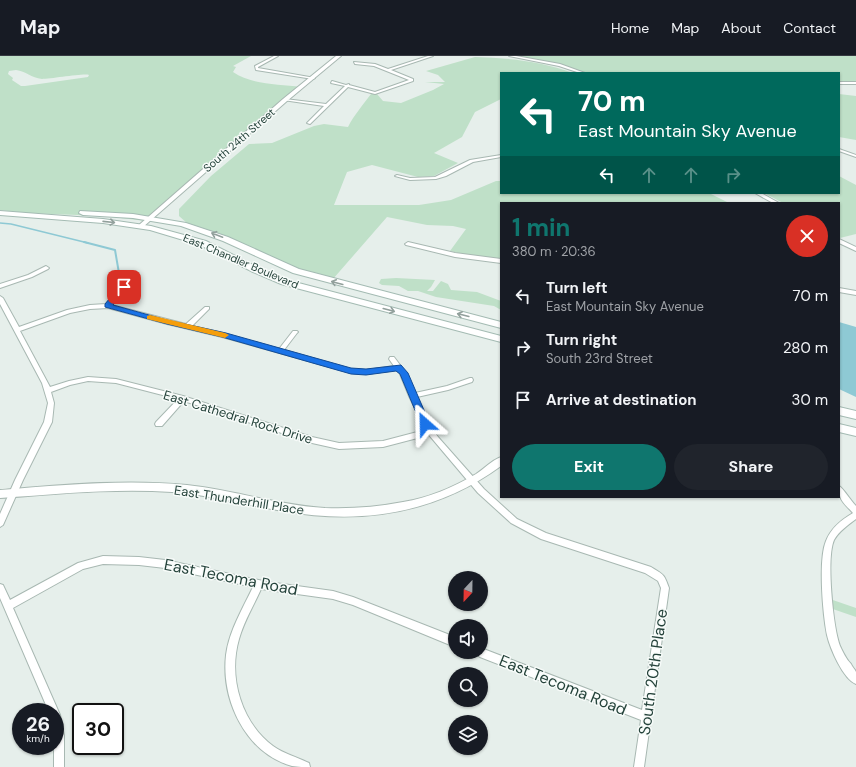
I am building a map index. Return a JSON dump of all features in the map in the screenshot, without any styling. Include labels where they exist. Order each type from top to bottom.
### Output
[{"type":"main road","name":"East Chandler Boulevard","points":[[0,207],[32,211],[110,214],[150,218],[185,225],[215,235],[267,260],[302,273],[500,325]]},
{"type":"main road","name":"East Chandler Boulevard","points":[[0,213],[141,226],[174,234],[203,243],[256,270],[297,286],[500,339]]},
{"type":"main road","points":[[840,411],[856,415]]},
{"type":"main road","points":[[840,428],[856,432]]},
{"type":"street","points":[[276,56],[256,67],[257,69],[313,78]]},
{"type":"street","name":"South 24th Street","points":[[141,226],[285,100],[339,56]]},
{"type":"street","points":[[421,56],[425,58]]},
{"type":"street","points":[[388,70],[431,56]]},
{"type":"street","points":[[510,56],[560,65],[580,72]]},
{"type":"street","points":[[332,82],[375,92],[412,80],[375,65],[355,63]]},
{"type":"street","points":[[840,83],[856,83]]},
{"type":"street","points":[[309,122],[348,85]]},
{"type":"street","points":[[285,100],[326,105]]},
{"type":"street","points":[[840,150],[856,156]]},
{"type":"street","points":[[397,176],[410,179],[436,178],[472,161],[500,156]]},
{"type":"street","points":[[759,194],[775,202]]},
{"type":"street","points":[[840,242],[856,250]]},
{"type":"street","points":[[408,244],[455,255],[500,261]]},
{"type":"street","points":[[0,286],[30,276],[46,268]]},
{"type":"street","points":[[108,306],[124,287]]},
{"type":"street","points":[[840,290],[856,293]]},
{"type":"street","points":[[0,298],[48,390],[51,403],[48,422],[0,523]]},
{"type":"street","points":[[17,330],[69,311],[108,306],[223,335],[358,372],[398,368]]},
{"type":"street","points":[[188,327],[207,308]]},
{"type":"street","points":[[280,351],[296,332]]},
{"type":"street","points":[[392,359],[403,373],[412,396],[430,432],[472,481]]},
{"type":"street","name":"East Cathedral Rock Drive","points":[[48,390],[78,381],[107,379],[183,398],[300,437],[339,446],[369,446],[383,444],[430,432]]},
{"type":"street","points":[[412,396],[448,388],[470,380]]},
{"type":"street","points":[[159,424],[183,398]]},
{"type":"street","name":"East Thunderhill Place","points":[[0,494],[121,487],[173,488],[212,493],[303,510],[342,513],[382,511],[414,504],[447,493],[472,481],[500,462]]},
{"type":"street","name":"South 20th Place","points":[[472,481],[503,512],[531,530],[544,536],[648,570],[661,578],[665,588],[639,767]]},
{"type":"street","points":[[840,491],[845,499],[856,511]]},
{"type":"street","points":[[856,515],[843,522],[828,545],[826,574],[829,631],[838,652],[849,671],[856,679]]},
{"type":"street","name":"East Tecoma Road","points":[[8,606],[81,566],[103,560],[139,561],[165,564],[259,584],[343,598],[448,639]]},
{"type":"street","points":[[259,584],[234,639],[230,667],[231,682],[243,719],[251,732],[270,750],[305,767]]},
{"type":"street","points":[[0,588],[50,703]]},
{"type":"street","name":"East Tecoma Road","points":[[488,655],[646,717]]},
{"type":"street","points":[[59,755],[59,767]]},
{"type":"green space","points":[[0,56],[251,56],[233,66],[236,67],[233,72],[257,82],[301,87],[146,221],[103,216],[26,213],[0,210]],"holes":[[[16,70],[42,79],[89,75],[88,77],[21,86],[12,80],[13,78],[8,74],[9,71]]]},
{"type":"green space","points":[[511,56],[856,56],[856,81],[840,81],[840,72],[580,72],[560,65]]},
{"type":"green space","points":[[475,57],[524,61],[570,72],[500,72],[500,100],[475,112],[462,137],[434,153],[458,163],[434,176],[418,177],[372,165],[347,172],[334,205],[419,205],[451,200],[496,181],[500,181],[500,194],[711,194],[727,202],[500,202],[500,259],[472,256],[450,251],[466,229],[453,226],[427,225],[387,217],[333,279],[305,272],[280,262],[221,234],[188,224],[179,216],[179,209],[211,176],[249,144],[272,143],[314,126],[324,124],[348,127],[371,94],[377,94],[383,101],[401,103],[444,84],[425,82],[445,82],[438,75],[426,71]]},
{"type":"green space","points":[[840,94],[856,96],[856,140],[840,137]]},
{"type":"green space","points":[[840,177],[856,185],[856,234],[840,238],[840,202],[781,202],[766,194],[840,194]]},
{"type":"green space","points":[[396,278],[435,280],[427,291],[433,291],[441,281],[448,284],[451,290],[477,292],[500,301],[500,309],[494,306],[436,297],[418,291],[408,291],[399,286],[382,285],[379,283],[381,279]]},
{"type":"green space","points":[[827,598],[856,608],[856,617],[827,607]]},
{"type":"water","points":[[840,322],[856,327],[856,397],[840,389]]},
{"type":"waterway","points":[[0,223],[11,224],[85,242]]},
{"type":"waterway","points":[[85,242],[115,250],[120,279]]},
{"type":"slow traffic","points":[[150,318],[225,335]]},
{"type":"route","points":[[124,287],[108,306],[223,335],[341,369],[366,372],[398,368],[403,373],[425,424]]}]
